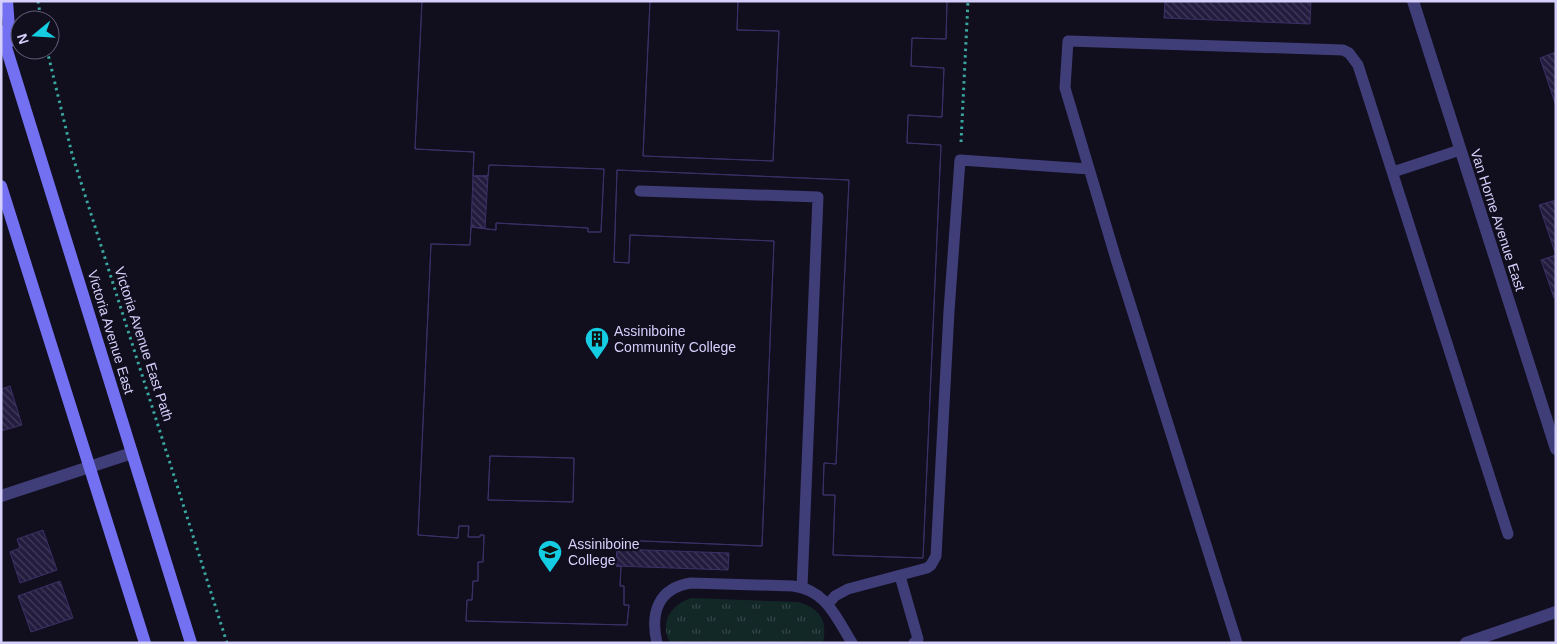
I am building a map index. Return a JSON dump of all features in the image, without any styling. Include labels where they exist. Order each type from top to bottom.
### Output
[{"type":"main road","points":[[7,1],[11,61]]},
{"type":"main road","name":"Victoria Avenue East","points":[[1,31],[191,643]]},
{"type":"main road","points":[[1,186],[146,643]]},
{"type":"street","name":"Van Horne Avenue East","points":[[1413,1],[1556,449]]},
{"type":"street","points":[[1,496],[132,453]]},
{"type":"street","points":[[1466,643],[1556,612]]},
{"type":"lane","points":[[1237,643],[1132,310],[1065,88],[1068,41],[1343,50],[1350,53],[1358,65],[1508,534]]},
{"type":"lane","points":[[1393,172],[1460,150]]},
{"type":"lane","points":[[828,604],[842,592],[927,568],[936,556],[949,311],[960,160],[1089,169]]},
{"type":"lane","points":[[640,191],[818,197],[802,587]]},
{"type":"lane","points":[[900,576],[918,639],[914,643]]},
{"type":"lane","points":[[652,643],[654,619],[663,597],[679,585],[691,583],[802,587],[818,594],[828,604],[852,643]]},
{"type":"lane","points":[[654,619],[657,643]]},
{"type":"path","points":[[960,160],[968,1]]},
{"type":"path","name":"Victoria Avenue East Path","points":[[49,60],[72,154],[227,643]]},
{"type":"green space","points":[[691,598],[798,602],[811,608],[820,616],[824,628],[823,643],[670,643],[666,628],[669,615],[678,605]]},
{"type":"building","name":"Assiniboine Community College","points":[[422,1],[650,1],[643,156],[773,161],[779,31],[737,30],[738,1],[947,1],[946,39],[912,38],[911,66],[944,68],[942,117],[908,115],[907,143],[941,145],[923,558],[833,555],[835,495],[823,495],[824,463],[836,464],[849,180],[617,170],[614,262],[629,263],[630,235],[774,241],[762,546],[618,540],[616,566],[621,566],[620,586],[624,586],[624,605],[629,605],[627,625],[466,621],[467,600],[472,600],[473,581],[478,581],[478,562],[483,562],[484,535],[468,537],[469,526],[459,526],[458,538],[418,535],[431,244],[470,245],[471,227],[496,230],[496,223],[588,228],[588,232],[601,232],[604,169],[489,165],[488,176],[473,176],[474,152],[415,149]],"holes":[[[490,456],[574,458],[573,502],[488,500]]]},
{"type":"building","name":"Assiniboine Community College","points":[[422,1],[650,1],[643,156],[773,161],[779,31],[737,30],[738,1],[947,1],[946,39],[912,38],[911,66],[944,68],[942,117],[908,115],[907,143],[941,145],[923,558],[833,555],[835,495],[823,495],[824,463],[836,464],[849,180],[617,170],[614,262],[629,263],[630,235],[774,241],[762,546],[618,540],[616,566],[621,566],[620,586],[624,586],[624,605],[629,605],[627,625],[466,621],[467,600],[472,600],[473,581],[478,581],[478,562],[483,562],[484,535],[468,537],[469,526],[459,526],[458,538],[418,535],[431,244],[470,245],[471,227],[496,230],[496,223],[588,228],[588,232],[601,232],[604,169],[489,165],[488,176],[473,176],[474,152],[415,149]]},
{"type":"building","points":[[1165,1],[1311,1],[1310,24],[1164,18]]},
{"type":"building","points":[[1556,52],[1556,106],[1540,58]]},
{"type":"building","points":[[473,176],[488,176],[485,228],[471,227]]},
{"type":"building","points":[[1556,200],[1556,255],[1539,205]]},
{"type":"building","points":[[1556,255],[1556,298],[1554,298],[1541,260]]},
{"type":"building","points":[[10,386],[22,425],[1,431],[1,389]]},
{"type":"building","points":[[490,456],[574,458],[573,502],[488,500]]},
{"type":"building","points":[[43,530],[57,570],[20,583],[10,552],[20,548],[17,539]]},
{"type":"building","points":[[617,549],[729,553],[728,570],[616,566]]},
{"type":"building","points":[[60,581],[73,618],[31,632],[18,596]]},
{"type":"place","name":"Assiniboine Community College","points":[[597,360]]},
{"type":"place","name":"Assiniboine College","points":[[550,573]]}]
